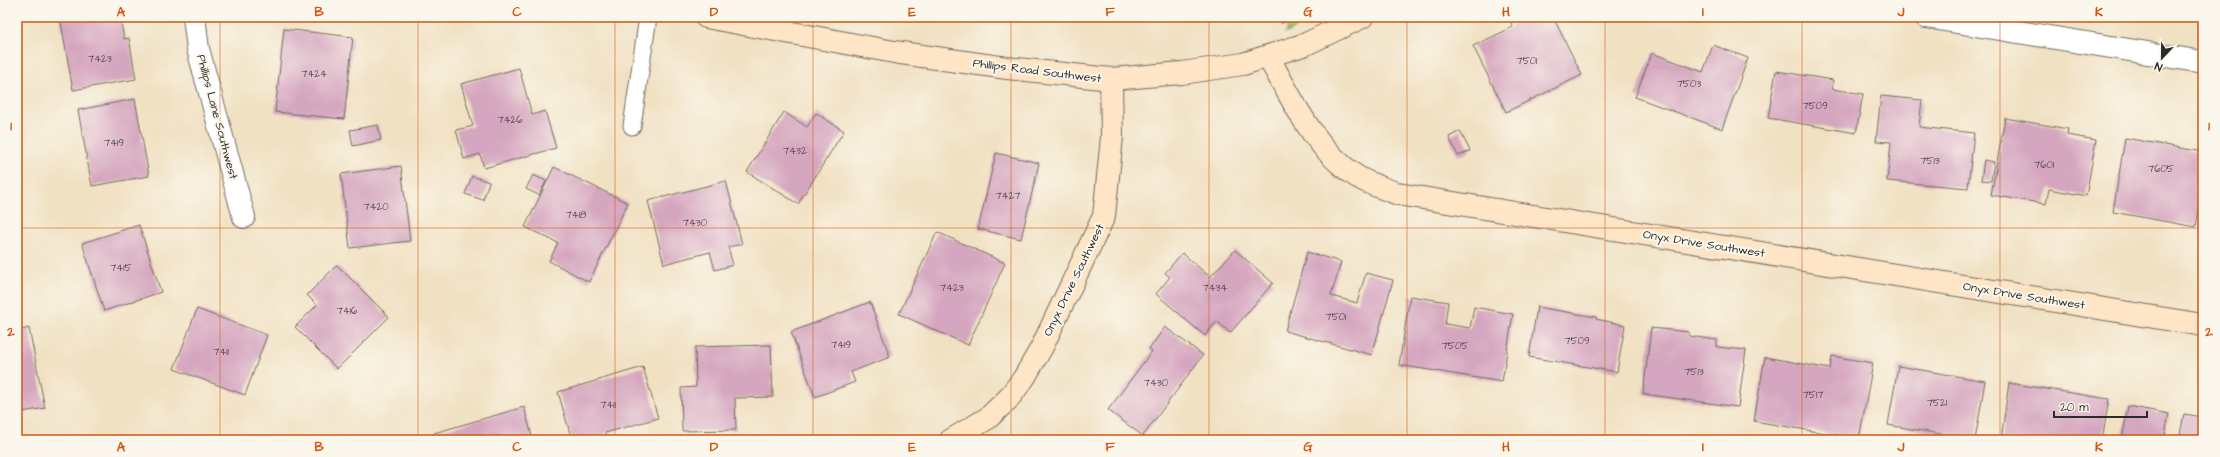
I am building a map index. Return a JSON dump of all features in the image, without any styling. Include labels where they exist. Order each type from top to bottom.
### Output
[{"type":"street","name":"Phillips Lane Southwest","points":[[194,17],[198,49],[244,217]]},
{"type":"street","name":"Phillips Road Southwest","points":[[706,17],[894,52],[1007,68],[1111,79],[1182,73],[1242,64],[1306,44],[1362,17]]},
{"type":"street","points":[[1926,17],[2203,62]]},
{"type":"street","name":"Onyx Drive Southwest","points":[[1268,57],[1303,120],[1327,152],[1356,176],[1398,194],[2203,325]]},
{"type":"street","name":"Onyx Drive Southwest","points":[[951,440],[988,418],[1008,399],[1024,378],[1042,347],[1104,216],[1112,137],[1111,79]]},
{"type":"lane","points":[[632,126],[648,17]]},
{"type":"green space","points":[[1291,17],[1314,17],[1285,34]]},
{"type":"building","points":[[60,17],[120,17],[124,39],[129,38],[136,79],[73,90]]},
{"type":"building","points":[[1522,17],[1528,17],[1529,20],[1536,17],[1553,17],[1582,75],[1506,112],[1473,46],[1513,27],[1511,22]]},
{"type":"building","points":[[284,29],[353,37],[344,119],[275,112]]},
{"type":"building","points":[[1713,45],[1748,58],[1722,129],[1635,97],[1652,53],[1703,72]]},
{"type":"building","points":[[519,68],[532,115],[545,111],[556,148],[484,168],[480,154],[464,159],[456,130],[473,126],[461,84]]},
{"type":"building","points":[[1776,71],[1833,80],[1832,89],[1863,94],[1856,133],[1768,118]]},
{"type":"building","points":[[1881,96],[1922,100],[1919,127],[1974,133],[1968,188],[1887,181],[1891,142],[1876,141]]},
{"type":"building","points":[[135,99],[149,176],[92,186],[78,110]]},
{"type":"building","points":[[784,112],[807,127],[816,113],[844,131],[798,204],[747,172]]},
{"type":"building","points":[[2005,118],[2068,129],[2067,135],[2096,140],[2086,196],[2049,189],[2046,204],[1991,195]]},
{"type":"building","points":[[378,125],[381,140],[353,146],[350,130]]},
{"type":"building","points":[[1460,131],[1470,151],[1458,156],[1449,137]]},
{"type":"building","points":[[2125,138],[2203,152],[2203,186],[2196,227],[2113,212]]},
{"type":"building","points":[[996,153],[1039,163],[1021,239],[978,229]]},
{"type":"building","points":[[1984,160],[1994,162],[1991,181],[1981,180]]},
{"type":"building","points":[[401,166],[410,241],[350,248],[341,174]]},
{"type":"building","points":[[554,167],[628,203],[589,282],[549,261],[558,243],[525,227]]},
{"type":"building","points":[[533,175],[546,181],[539,195],[526,189]]},
{"type":"building","points":[[472,176],[489,182],[483,200],[465,194]]},
{"type":"building","points":[[726,181],[742,244],[728,247],[733,265],[715,270],[710,252],[664,264],[648,201]]},
{"type":"building","points":[[139,225],[161,292],[104,311],[82,243]]},
{"type":"building","points":[[937,232],[1005,263],[968,345],[899,314]]},
{"type":"building","points":[[1235,250],[1273,283],[1230,333],[1217,321],[1205,336],[1156,294],[1170,277],[1165,273],[1182,253],[1210,277]]},
{"type":"building","points":[[1307,252],[1341,262],[1331,296],[1357,303],[1366,273],[1393,280],[1372,355],[1285,331]]},
{"type":"building","points":[[337,265],[389,317],[337,369],[295,327],[317,305],[307,295]]},
{"type":"building","points":[[1410,296],[1448,302],[1445,324],[1470,328],[1474,307],[1513,314],[1502,382],[1399,365]]},
{"type":"building","points":[[870,302],[890,357],[851,372],[855,382],[815,397],[791,332]]},
{"type":"building","points":[[1537,307],[1596,317],[1596,319],[1625,325],[1617,372],[1529,357]]},
{"type":"building","points":[[197,309],[267,335],[245,395],[174,369]]},
{"type":"building","points":[[1165,327],[1203,355],[1143,436],[1108,410],[1152,351],[1149,349]]},
{"type":"building","points":[[29,328],[45,408],[17,413],[17,331]]},
{"type":"building","points":[[1651,328],[1689,332],[1689,336],[1717,340],[1717,347],[1746,350],[1738,407],[1643,394]]},
{"type":"building","points":[[771,345],[773,397],[735,398],[736,430],[682,431],[681,388],[696,387],[695,347]]},
{"type":"building","points":[[1832,356],[1873,363],[1859,439],[1754,421],[1765,357],[1830,369]]},
{"type":"building","points":[[1898,366],[1985,381],[1975,440],[1888,425]]},
{"type":"building","points":[[643,367],[658,418],[605,433],[607,440],[572,440],[558,392]]},
{"type":"building","points":[[2009,383],[2109,399],[2102,440],[2001,440]]},
{"type":"building","points":[[2128,406],[2169,414],[2164,440],[2122,440]]},
{"type":"building","points":[[524,407],[533,440],[435,440],[434,433]]},
{"type":"building","points":[[2184,414],[2203,417],[2203,440],[2179,440]]}]
